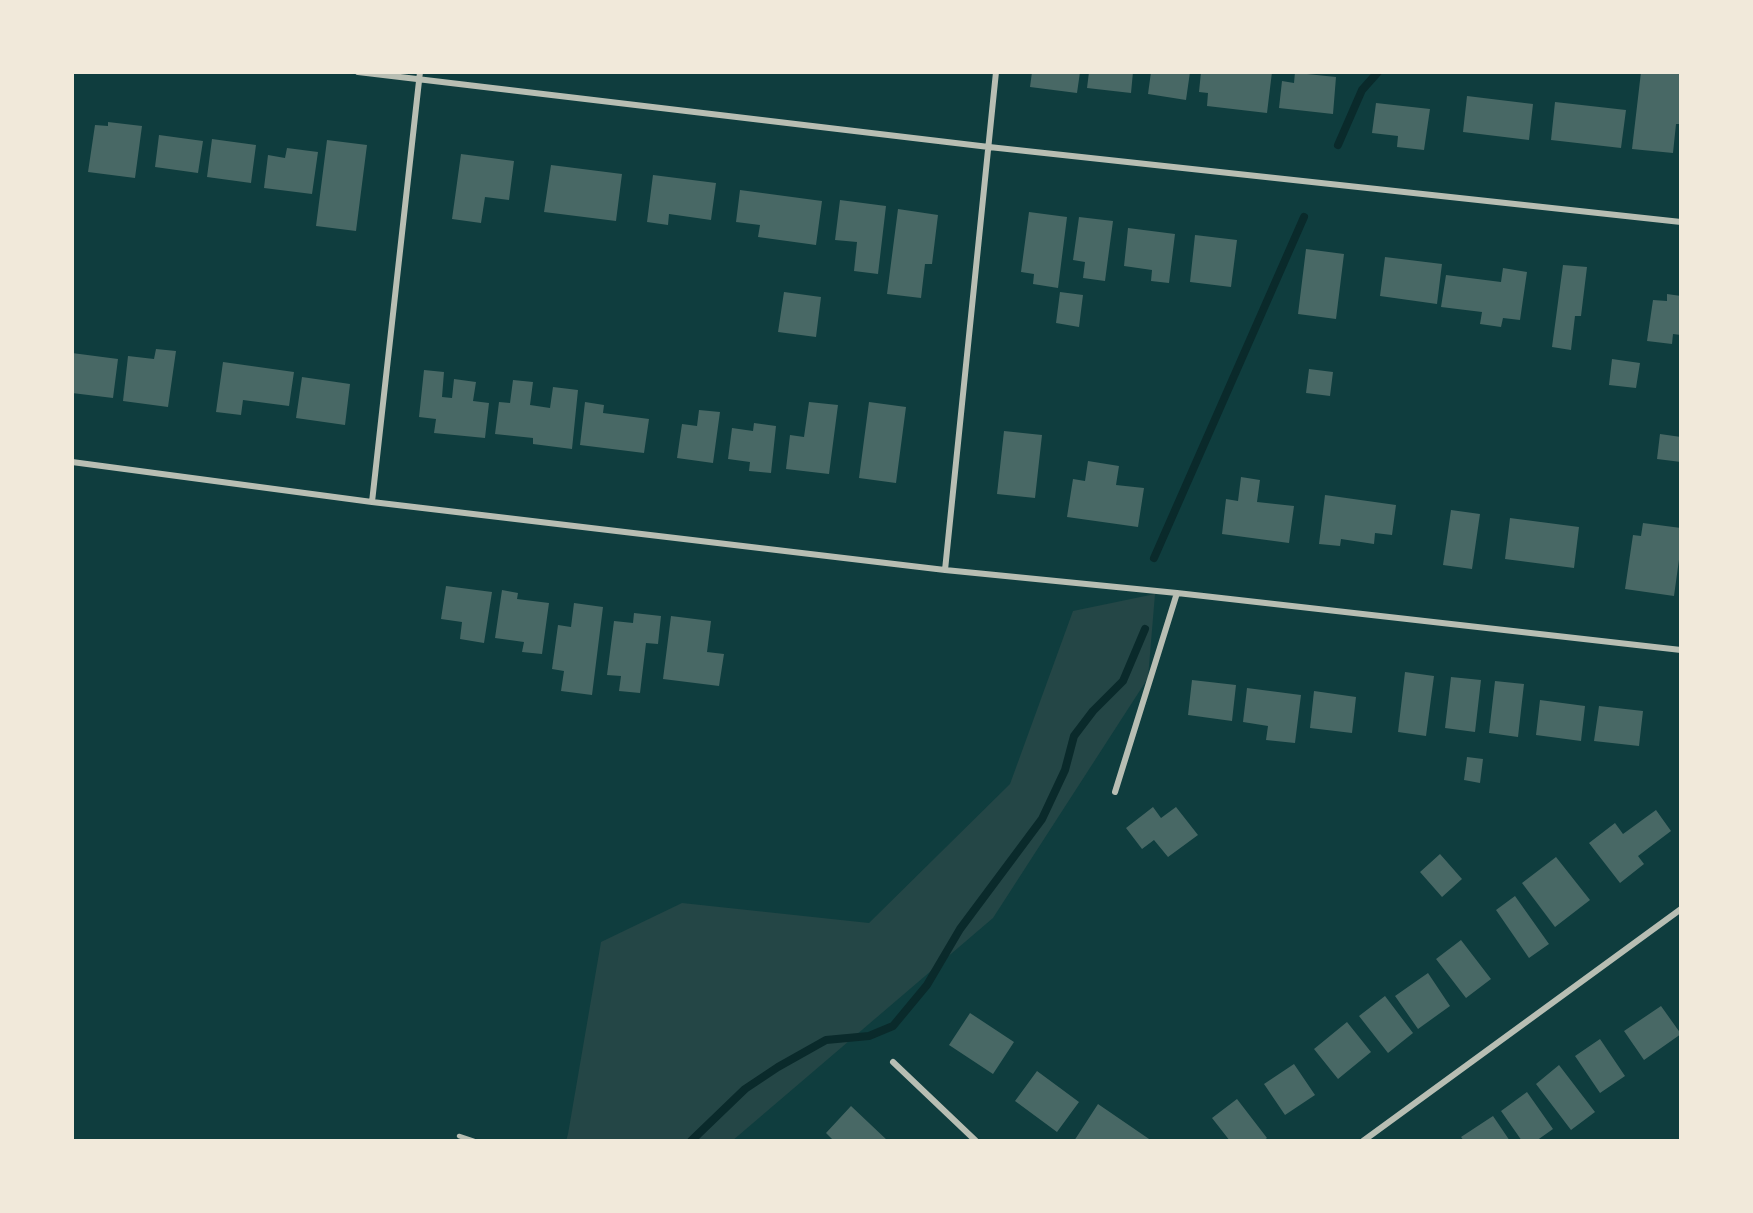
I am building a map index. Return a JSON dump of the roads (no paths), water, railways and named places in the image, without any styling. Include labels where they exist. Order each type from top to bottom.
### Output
[{"type":"street","points":[[358,72],[989,147],[1681,222]]},
{"type":"street","points":[[372,502],[420,72]]},
{"type":"street","points":[[945,570],[996,72]]},
{"type":"street","points":[[72,462],[372,502],[945,570],[1177,593],[1681,650]]},
{"type":"street","points":[[1115,792],[1177,593]]},
{"type":"street","points":[[1364,1141],[1681,909]]},
{"type":"street","points":[[893,1062],[976,1141]]},
{"type":"lane","points":[[459,1136],[474,1141]]},
{"type":"waterway","points":[[1338,145],[1362,90],[1378,72]]},
{"type":"waterway","points":[[1154,558],[1304,217]]},
{"type":"waterway","points":[[691,1141],[745,1089],[778,1067],[826,1040],[869,1036],[893,1026],[927,985],[960,929],[1042,819],[1065,770],[1074,736],[1093,711],[1123,681],[1145,629]]}]
